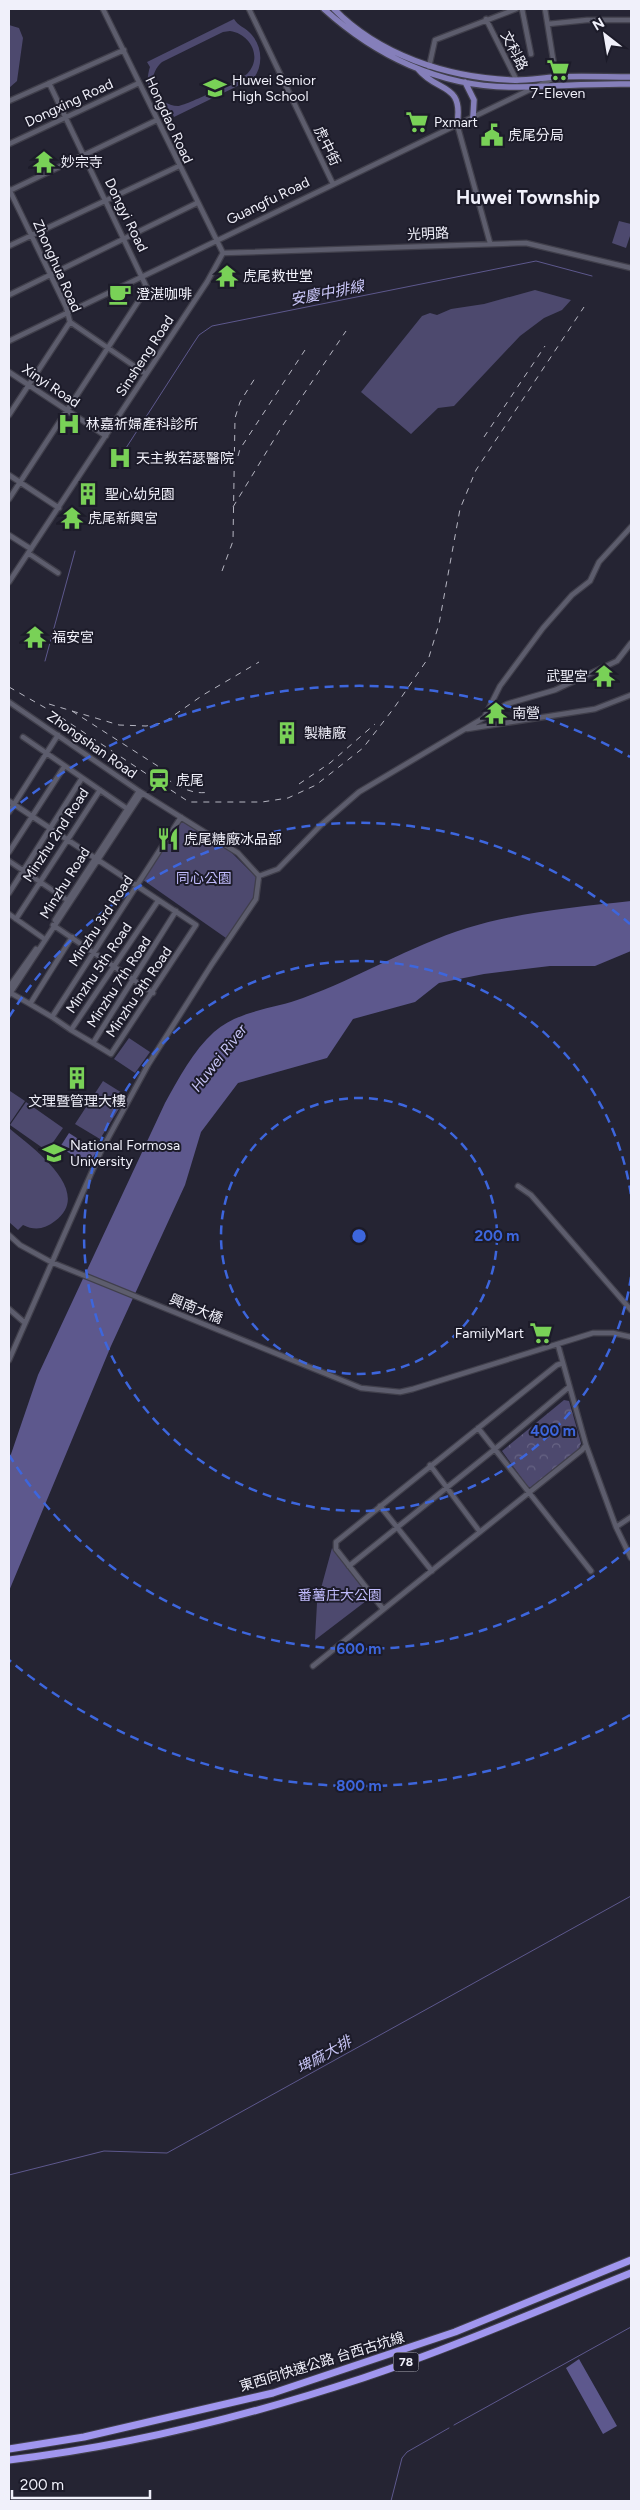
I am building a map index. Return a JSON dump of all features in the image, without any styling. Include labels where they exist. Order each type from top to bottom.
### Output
[{"type":"highway","name":"東西向快速公路 台西古坑線","points":[[9,2449],[84,2437],[273,2393],[406,2350],[484,2321],[631,2260]]},
{"type":"highway","name":"東西向快速公路 台西古坑線","points":[[9,2460],[105,2445],[253,2411],[364,2377],[464,2341],[631,2273]]},
{"type":"main road","points":[[324,9],[373,47],[418,70],[466,83],[518,83],[556,77]]},
{"type":"main road","points":[[334,9],[373,39],[429,66],[463,75],[539,85]]},
{"type":"main road","points":[[418,70],[424,76],[453,94],[459,111],[457,124]]},
{"type":"main road","points":[[463,75],[474,100],[473,117]]},
{"type":"main road","name":"Guangfu Road","points":[[556,77],[631,77]]},
{"type":"main road","name":"Guangfu Road","points":[[539,85],[631,84]]},
{"type":"street","name":"Hongdao Road","points":[[103,9],[196,203],[216,240]]},
{"type":"street","name":"虎中街","points":[[249,9],[333,184]]},
{"type":"street","points":[[429,66],[436,40],[513,9]]},
{"type":"street","points":[[522,9],[530,54]]},
{"type":"street","points":[[545,9],[556,77]]},
{"type":"street","name":"文科路","points":[[486,19],[522,92]]},
{"type":"street","points":[[548,24],[587,20],[631,20]]},
{"type":"street","points":[[9,101],[124,50]]},
{"type":"street","name":"Guangfu Road","points":[[9,341],[556,77]]},
{"type":"street","name":"Dongyi Road","points":[[49,83],[143,276]]},
{"type":"street","name":"Dongxing Road","points":[[9,144],[139,83]]},
{"type":"street","points":[[9,190],[157,120]]},
{"type":"street","points":[[457,124],[490,243]]},
{"type":"street","points":[[9,246],[179,166]]},
{"type":"street","name":"Zhonghua Road","points":[[9,190],[32,236],[70,322],[146,374]]},
{"type":"street","points":[[9,295],[196,203]]},
{"type":"street","points":[[216,240],[223,253]]},
{"type":"street","name":"光明路","points":[[223,253],[276,253],[526,243],[631,268]]},
{"type":"street","name":"Sinsheng Road","points":[[9,582],[207,282],[223,253]]},
{"type":"street","points":[[9,499],[146,291],[147,286],[143,276]]},
{"type":"street","points":[[9,415],[70,322]]},
{"type":"street","name":"Xinyi Road","points":[[9,372],[106,436]]},
{"type":"street","points":[[9,475],[58,508]]},
{"type":"street","points":[[484,717],[500,686],[543,628],[572,595],[590,581],[599,562],[631,527]]},
{"type":"street","points":[[9,535],[58,574]]},
{"type":"street","points":[[9,1360],[51,1262],[120,1115],[212,964],[256,899],[259,876],[278,870],[321,826],[359,792],[507,704],[555,690],[617,661],[631,643]]},
{"type":"street","points":[[461,731],[490,724],[595,709],[631,695]]},
{"type":"street","name":"Zhongshan Road","points":[[9,702],[140,792],[238,853],[259,876]]},
{"type":"street","points":[[9,812],[58,736]]},
{"type":"street","points":[[23,738],[128,810]]},
{"type":"street","points":[[9,852],[64,767]]},
{"type":"street","points":[[9,893],[82,778]]},
{"type":"street","name":"Minzhu 2nd Road","points":[[16,919],[100,790]]},
{"type":"street","name":"Minzhu Road","points":[[9,992],[67,900],[140,792]]},
{"type":"street","points":[[9,800],[68,839],[95,860],[176,912]]},
{"type":"street","name":"Minzhu 3rd Road","points":[[52,1017],[181,817]]},
{"type":"street","points":[[52,1017],[9,992],[95,860]]},
{"type":"street","points":[[9,862],[67,900]]},
{"type":"street","name":"Minzhu 5th Road","points":[[52,1017],[71,1030],[158,901]]},
{"type":"street","name":"Minzhu 9th Road","points":[[93,1043],[111,1054],[196,926],[176,912]]},
{"type":"street","name":"Minzhu 7th Road","points":[[71,1030],[93,1043],[135,980],[176,912]]},
{"type":"street","points":[[9,914],[43,938]]},
{"type":"street","points":[[53,925],[153,993]]},
{"type":"street","points":[[30,1004],[72,937]]},
{"type":"street","points":[[518,1186],[531,1195],[631,1310]]},
{"type":"street","name":"興南大橋","points":[[9,1235],[20,1245],[51,1262],[361,1388],[400,1392],[593,1333],[613,1332],[631,1337]]},
{"type":"street","points":[[9,1310],[25,1323]]},
{"type":"street","points":[[9,1344],[14,1349]]},
{"type":"street","points":[[558,1345],[586,1445],[616,1527],[631,1558]]},
{"type":"street","points":[[383,1609],[336,1549],[336,1542],[430,1465],[557,1365],[563,1363]]},
{"type":"street","points":[[349,1566],[569,1387]]},
{"type":"street","points":[[478,1428],[591,1570]]},
{"type":"street","points":[[313,1666],[586,1445]]},
{"type":"street","points":[[430,1465],[480,1532]]},
{"type":"street","points":[[380,1506],[432,1571]]},
{"type":"street","points":[[616,1527],[631,1517]]},
{"type":"green space","points":[[234,19],[257,42],[260,54],[259,67],[254,78],[174,117],[171,112],[157,104],[151,95],[148,84],[150,67],[147,62]],"holes":[[[223,32],[237,33],[249,42],[254,54],[252,68],[247,74],[183,105],[174,106],[158,96],[154,89],[153,78],[155,71],[162,62]]]},
{"type":"green space","points":[[9,25],[19,28],[23,38],[17,81],[9,88]]},
{"type":"green space","points":[[619,221],[631,224],[631,233],[626,248],[612,243]]},
{"type":"green space","points":[[535,290],[571,300],[562,310],[544,318],[520,336],[454,406],[438,408],[411,434],[361,392],[422,316],[430,313],[437,315],[451,309],[484,304]]},
{"type":"green space","name":"同心公園","points":[[181,821],[231,852],[256,877],[254,898],[226,938],[143,880]]},
{"type":"green space","points":[[129,1038],[150,1052],[135,1073],[114,1059]]},
{"type":"green space","points":[[103,1081],[127,1096],[100,1139],[75,1124]]},
{"type":"green space","points":[[10,1091],[25,1101],[10,1123],[9,1093]]},
{"type":"green space","points":[[26,1102],[63,1128],[47,1151],[10,1125]]},
{"type":"green space","points":[[9,1128],[44,1158],[64,1183],[68,1196],[65,1209],[55,1221],[47,1226],[32,1228],[23,1225],[18,1230],[9,1222]]},
{"type":"green space","points":[[564,1400],[569,1401],[581,1443],[579,1449],[531,1487],[528,1487],[502,1451]]},
{"type":"green space","name":"番薯庄大公園","points":[[332,1548],[370,1598],[315,1640],[317,1603]]},
{"type":"water","name":"Huwei River","points":[[631,901],[631,951],[595,966],[550,966],[484,974],[439,983],[415,1002],[353,1019],[327,1058],[238,1083],[201,1132],[185,1185],[111,1346],[9,1591],[9,1460],[38,1375],[165,1103],[187,1065],[206,1039],[234,1019],[292,1002],[324,990],[425,944],[467,928],[528,914]]},
{"type":"water","points":[[69,1133],[97,1151],[88,1165],[60,1147]]},
{"type":"water","points":[[579,2359],[617,2426],[603,2434],[566,2368]]},
{"type":"waterway","name":"安慶中排線","points":[[126,448],[199,335],[212,326],[536,261],[592,276]]},
{"type":"waterway","name":"安慶中排線","points":[[45,661],[75,551]]},
{"type":"waterway","name":"埤麻大排","points":[[9,2175],[104,2151],[167,2153],[631,1896]]},
{"type":"waterway","points":[[454,2425],[631,2327]]},
{"type":"waterway","points":[[391,2501],[402,2458],[407,2452],[449,2428]]},
{"type":"railway","points":[[9,687],[56,714],[189,802],[262,802],[288,798],[316,785],[363,748],[394,708],[429,657],[439,624],[460,509],[476,470],[584,307]]},
{"type":"railway","points":[[233,507],[281,428],[346,331]]},
{"type":"railway","points":[[484,437],[545,346]]},
{"type":"railway","points":[[238,456],[240,449],[305,350]]},
{"type":"railway","points":[[222,571],[233,541],[235,418],[240,402],[257,375]]},
{"type":"railway","points":[[72,711],[119,725],[146,726],[163,723],[203,695],[259,662]]},
{"type":"railway","points":[[49,704],[72,711],[167,772]]},
{"type":"railway","points":[[299,784],[330,763],[375,724]]},
{"type":"railway","points":[[156,772],[188,790],[202,793],[209,792]]},
{"type":"place","name":"7-Eleven","points":[[558,70]]},
{"type":"place","name":"Huwei Senior High School","points":[[215,88]]},
{"type":"place","name":"Pxmart","points":[[417,122]]},
{"type":"place","name":"虎尾分局","points":[[492,135]]},
{"type":"place","name":"妙宗寺","points":[[44,162]]},
{"type":"place","name":"虎尾救世堂","points":[[227,276]]},
{"type":"place","name":"澄湛咖啡","points":[[120,294]]},
{"type":"place","name":"林嘉祈婦產科診所","points":[[69,424]]},
{"type":"place","name":"天主教若瑟醫院","points":[[120,458]]},
{"type":"place","name":"聖心幼兒園","points":[[88,494]]},
{"type":"place","name":"虎尾新興宮","points":[[72,518]]},
{"type":"place","name":"福安宮","points":[[35,637]]},
{"type":"place","name":"武聖宮","points":[[604,676]]},
{"type":"place","name":"南營","points":[[496,713]]},
{"type":"place","name":"製糖廠","points":[[287,733]]},
{"type":"place","name":"虎尾","points":[[159,780]]},
{"type":"place","name":"虎尾糖廠冰品部","points":[[168,839]]},
{"type":"place","name":"文理暨管理大樓","points":[[77,1078]]},
{"type":"place","name":"National Formosa University","points":[[54,1153]]},
{"type":"place","name":"FamilyMart","points":[[541,1333]]},
{"type":"district","name":"Huwei Township","points":[[528,197]]}]
